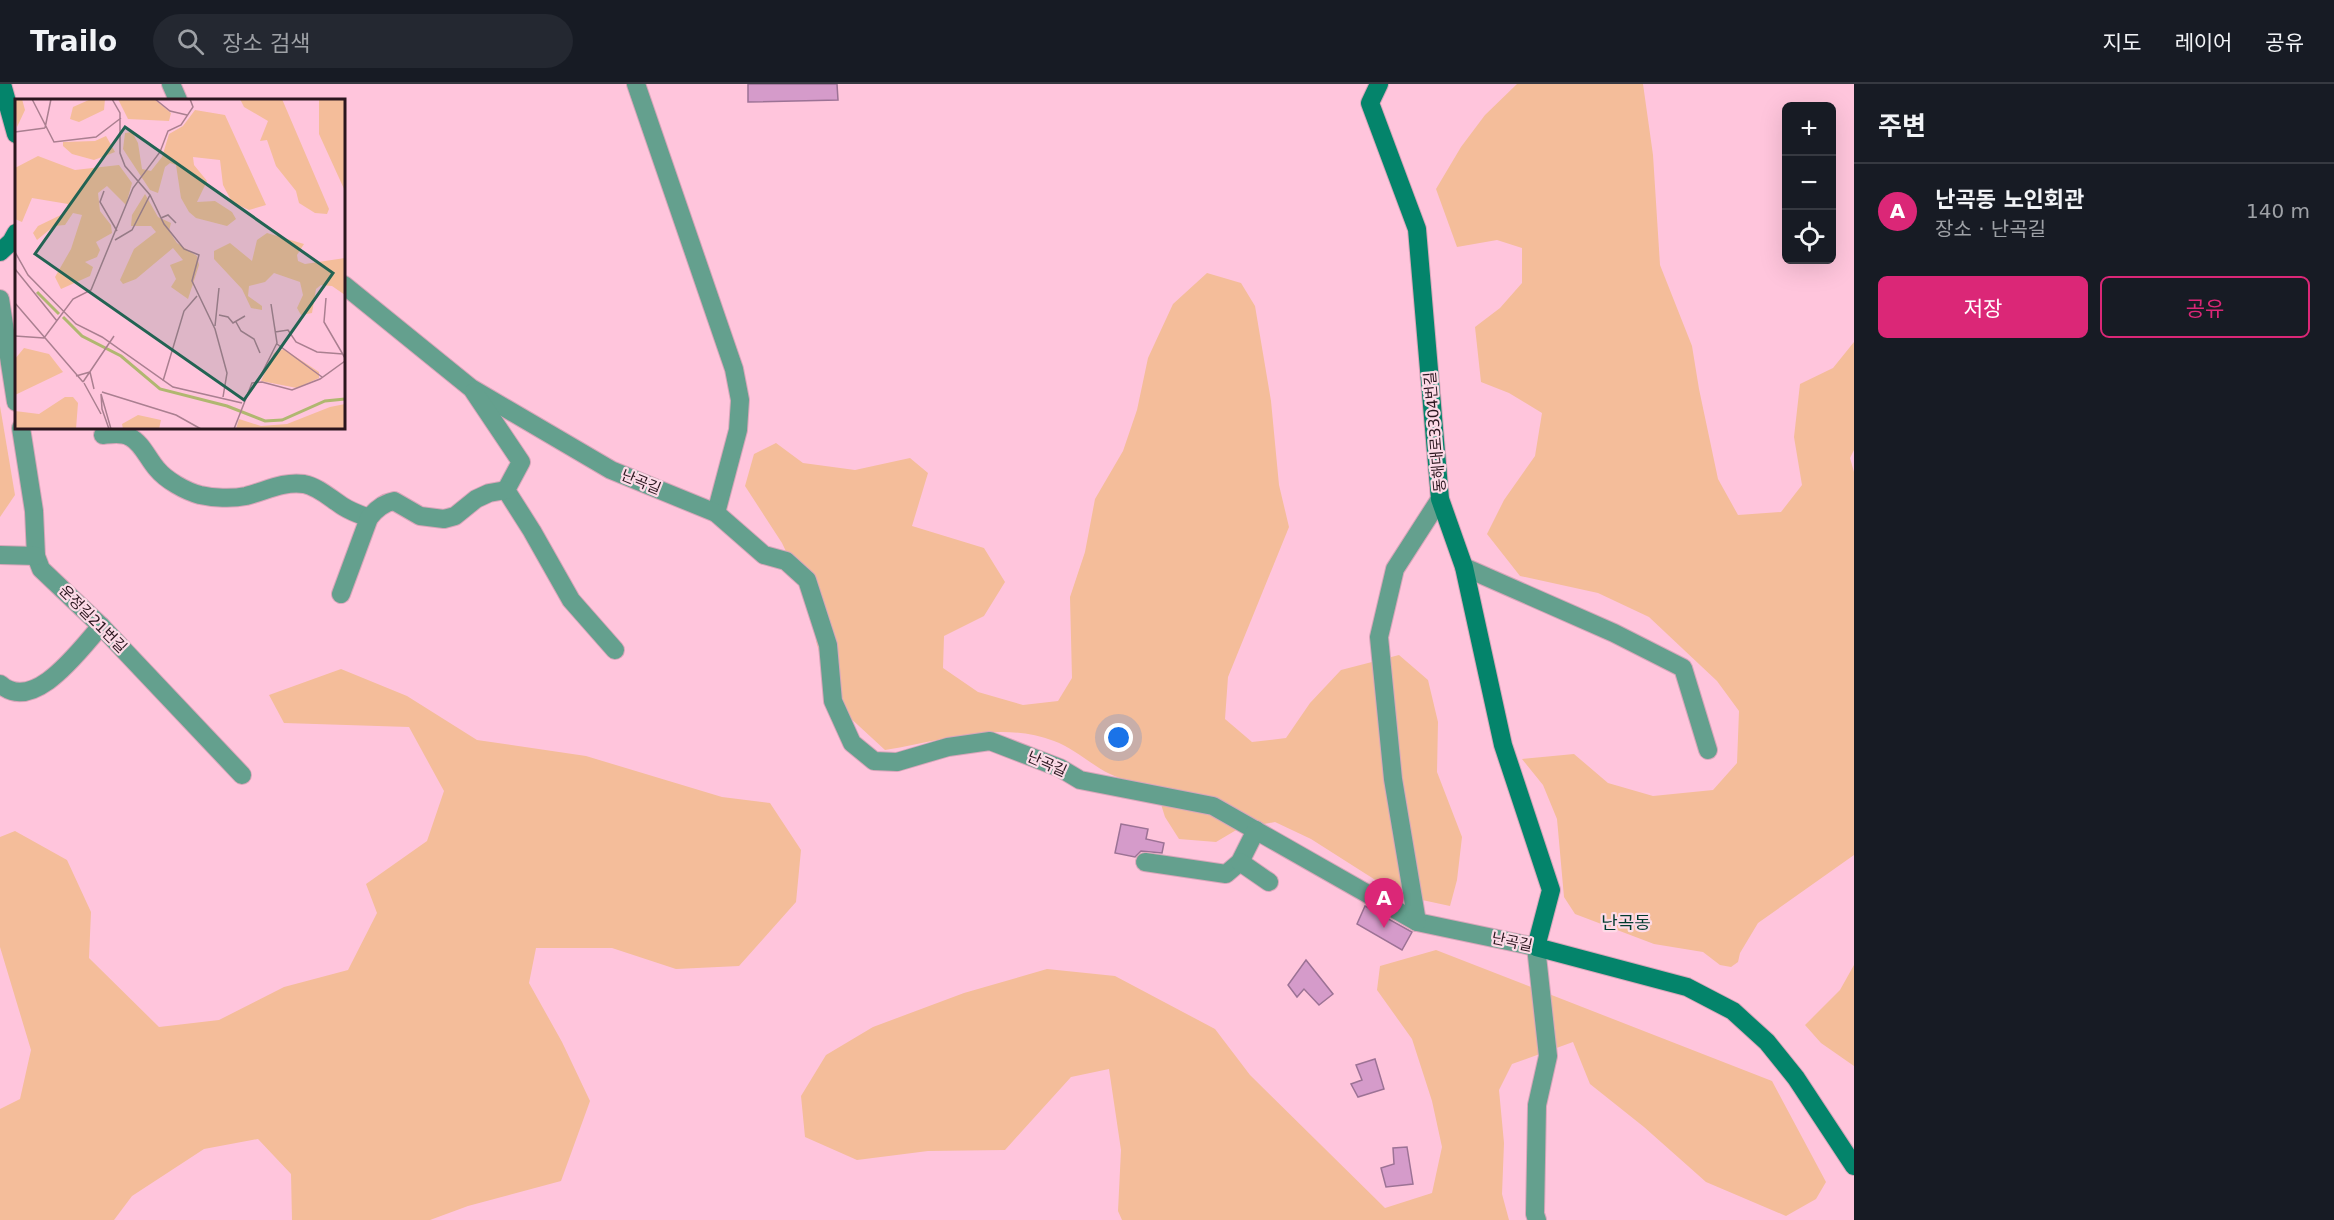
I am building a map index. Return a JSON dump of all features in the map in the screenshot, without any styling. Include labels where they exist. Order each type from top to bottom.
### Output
[{"type":"street","points":[[2,84],[15,130]]},
{"type":"street","points":[[171,84],[178,99]]},
{"type":"street","points":[[636,84],[734,369],[740,400],[738,430],[716,513]]},
{"type":"street","name":"동해대로3304번길","points":[[1379,84],[1370,104],[1417,229],[1440,499],[1464,567],[1503,745],[1551,890],[1536,946]]},
{"type":"street","points":[[0,252],[15,235]]},
{"type":"street","name":"난곡길","points":[[345,286],[471,388],[611,470],[716,513],[764,555],[786,561],[807,580],[828,645],[833,701],[852,743],[874,761],[897,762],[948,747],[990,741],[1060,768],[1080,780],[1213,806],[1417,922],[1536,946],[1688,987],[1733,1011],[1767,1042],[1796,1078],[1854,1166]]},
{"type":"street","points":[[0,299],[15,396]]},
{"type":"street","points":[[471,388],[521,462],[506,490]]},
{"type":"street","points":[[0,555],[36,556],[34,511],[21,429]]},
{"type":"street","points":[[103,435],[130,436],[140,444],[158,471],[173,483],[199,495],[236,497],[289,484],[306,484],[369,519]]},
{"type":"street","points":[[341,594],[369,519],[375,510],[386,502],[394,501],[420,516],[444,519],[455,516],[489,493],[506,490]]},
{"type":"street","points":[[506,490],[571,600],[615,650]]},
{"type":"street","points":[[1417,922],[1393,778],[1379,637],[1395,569],[1440,499]]},
{"type":"street","name":"운정길21번길","points":[[36,556],[41,569],[101,626],[242,775]]},
{"type":"street","points":[[1464,567],[1614,633],[1683,668],[1708,750]]},
{"type":"street","points":[[0,684],[15,692],[41,686],[54,677],[101,626]]},
{"type":"street","points":[[1145,862],[1226,874],[1240,862],[1256,830]]},
{"type":"street","points":[[1240,862],[1269,882]]},
{"type":"street","points":[[1536,946],[1548,1056],[1537,1106],[1535,1214],[1537,1220]]},
{"type":"shaded area","points":[[1517,84],[1643,84],[1653,155],[1660,265],[1692,346],[1718,479],[1738,515],[1781,512],[1802,485],[1794,437],[1800,384],[1833,368],[1854,342],[1854,450],[1850,458],[1854,472],[1854,855],[1758,923],[1740,953],[1738,962],[1731,967],[1720,965],[1703,952],[1654,944],[1575,914],[1564,897],[1557,819],[1543,785],[1522,759],[1574,754],[1608,783],[1653,796],[1713,790],[1737,763],[1739,711],[1717,681],[1649,617],[1598,593],[1520,576],[1487,534],[1504,500],[1535,456],[1542,413],[1509,393],[1481,382],[1475,327],[1500,308],[1522,283],[1522,248],[1497,240],[1457,247],[1436,189],[1461,147],[1485,115]]},
{"type":"shaded area","points":[[1207,273],[1241,283],[1255,306],[1271,401],[1279,485],[1289,527],[1228,677],[1225,719],[1252,742],[1286,738],[1310,703],[1341,670],[1399,655],[1428,680],[1438,722],[1437,772],[1462,837],[1457,880],[1450,906],[1399,895],[1311,839],[1275,822],[1238,829],[1216,842],[1179,839],[1165,817],[1155,785],[1115,776],[1061,744],[1033,735],[1012,732],[970,734],[885,750],[833,702],[816,641],[814,610],[782,543],[745,486],[754,454],[776,443],[803,463],[855,470],[910,458],[928,473],[912,526],[984,548],[1005,582],[984,616],[944,636],[943,668],[978,692],[1023,705],[1058,701],[1072,678],[1070,597],[1085,552],[1095,499],[1123,451],[1137,410],[1148,358],[1173,304]]},
{"type":"shaded area","points":[[0,406],[15,495],[0,517]]},
{"type":"shaded area","points":[[341,669],[407,696],[477,740],[586,756],[722,797],[770,803],[801,850],[796,902],[739,966],[676,969],[612,948],[536,948],[529,983],[562,1042],[590,1101],[561,1181],[468,1206],[430,1220],[292,1220],[291,1174],[258,1139],[204,1149],[132,1196],[114,1220],[0,1220],[0,1109],[20,1099],[31,1050],[0,947],[0,837],[15,831],[67,860],[91,912],[89,958],[159,1027],[219,1020],[284,987],[348,970],[377,913],[366,884],[427,841],[444,791],[409,727],[284,723],[269,695]]},
{"type":"shaded area","points":[[1436,950],[1772,1081],[1826,1182],[1816,1199],[1786,1216],[1706,1182],[1644,1127],[1590,1084],[1573,1042],[1512,1064],[1499,1090],[1504,1143],[1502,1194],[1509,1220],[1122,1220],[1118,1211],[1121,1150],[1109,1069],[1071,1077],[1005,1150],[928,1151],[857,1160],[805,1137],[801,1096],[826,1055],[873,1027],[964,993],[1047,969],[1115,976],[1215,1029],[1250,1075],[1385,1208],[1432,1193],[1442,1147],[1432,1101],[1412,1039],[1377,990],[1380,966]]},
{"type":"shaded area","points":[[1854,965],[1854,1066],[1821,1043],[1805,1025],[1840,990]]},
{"type":"building","points":[[748,84],[837,84],[838,100],[748,102]]},
{"type":"building","points":[[1121,824],[1148,829],[1146,839],[1164,843],[1162,853],[1141,851],[1135,857],[1115,853]]},
{"type":"building","points":[[1365,906],[1412,932],[1402,950],[1357,924]]},
{"type":"building","points":[[1306,960],[1333,994],[1319,1005],[1304,989],[1297,997],[1288,985]]},
{"type":"building","points":[[1375,1059],[1384,1089],[1358,1097],[1351,1084],[1362,1080],[1356,1065]]},
{"type":"building","points":[[1407,1147],[1413,1184],[1386,1187],[1381,1168],[1394,1164],[1393,1148]]},
{"type":"place","name":"난곡동 노인회관","points":[[1384,928]]},
{"type":"district","name":"난곡동","points":[[1626,923]]}]
